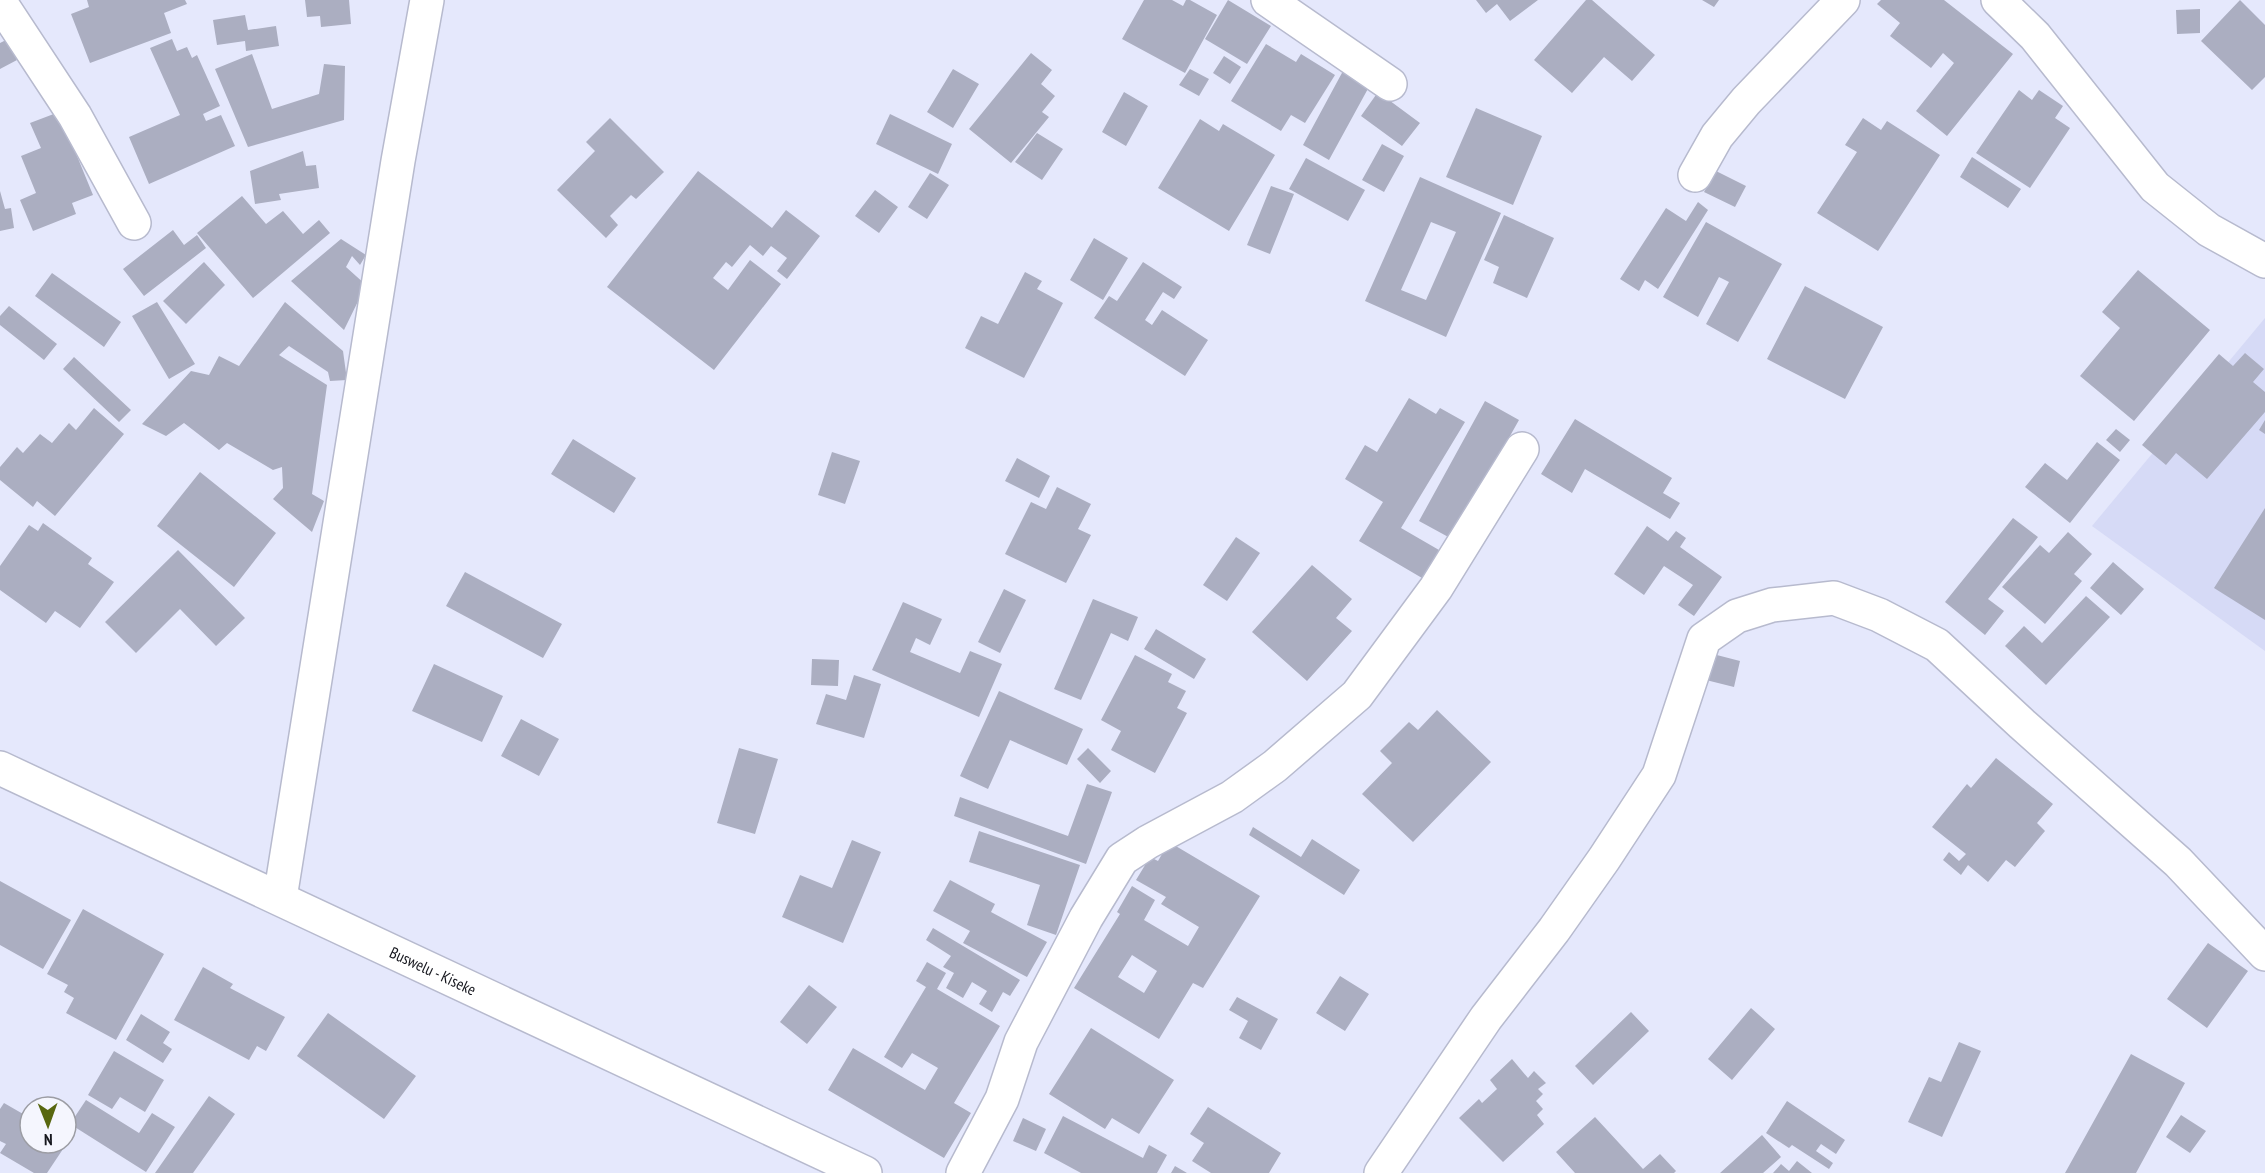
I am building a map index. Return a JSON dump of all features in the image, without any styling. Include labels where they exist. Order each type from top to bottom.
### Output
[{"type":"street","points":[[280,898],[396,173],[427,0]]},
{"type":"street","points":[[1268,0],[1390,84]]},
{"type":"street","points":[[1695,175],[1717,136],[1746,101],[1843,0]]},
{"type":"street","points":[[1998,0],[2035,36],[2155,187],[2209,230],[2265,261]]},
{"type":"street","points":[[0,2],[75,116],[134,223]]},
{"type":"street","points":[[963,1173],[1002,1099],[1021,1042],[1086,918],[1122,859],[1148,842],[1232,797],[1275,766],[1357,695],[1436,588],[1522,449]]},
{"type":"street","points":[[1381,1173],[1486,1018],[1554,930],[1604,859],[1659,775],[1704,639],[1737,616],[1772,605],[1834,598],[1879,615],[1937,645],[2022,724],[2178,862],[2265,954]]},
{"type":"street","name":"Buswelu - Kiseke","points":[[0,768],[865,1173]]},
{"type":"shaded area","points":[[2265,318],[2265,651],[2092,526]]},
{"type":"building","points":[[87,0],[185,0],[187,4],[164,13],[171,33],[90,63],[71,14],[89,7]]},
{"type":"building","points":[[305,0],[349,0],[351,24],[321,27],[320,16],[307,17]]},
{"type":"building","points":[[1144,0],[1172,0],[1183,6],[1186,0],[1190,0],[1217,15],[1185,73],[1122,39]]},
{"type":"building","points":[[1228,0],[1271,26],[1247,64],[1205,39]]},
{"type":"building","points":[[1476,0],[1538,0],[1510,21],[1497,4],[1486,13]]},
{"type":"building","points":[[1586,0],[1592,0],[1655,55],[1632,81],[1604,57],[1572,93],[1534,60]]},
{"type":"building","points":[[1702,0],[1719,0],[1714,7]]},
{"type":"building","points":[[1881,0],[1944,0],[2013,54],[1947,136],[1916,111],[1954,63],[1943,53],[1931,68],[1890,36],[1900,23],[1877,4]]},
{"type":"building","points":[[2240,0],[2265,25],[2265,77],[2252,90],[2201,41]]},
{"type":"building","points":[[2200,9],[2200,33],[2177,34],[2176,10]]},
{"type":"building","points":[[245,15],[248,30],[276,26],[279,46],[246,51],[245,41],[217,45],[213,20]]},
{"type":"building","points":[[172,39],[177,51],[187,47],[192,58],[197,55],[220,106],[203,114],[206,121],[221,115],[235,146],[149,184],[129,137],[180,115],[150,48]]},
{"type":"building","points":[[6,40],[17,60],[0,69],[0,43]]},
{"type":"building","points":[[1266,44],[1296,62],[1301,54],[1335,75],[1305,123],[1291,115],[1281,131],[1231,101]]},
{"type":"building","points":[[1031,53],[1052,70],[1041,84],[1055,96],[1042,112],[1049,117],[1011,163],[969,129]]},
{"type":"building","points":[[252,54],[272,109],[319,94],[324,64],[345,66],[344,120],[248,147],[215,69]]},
{"type":"building","points":[[1224,56],[1241,67],[1230,84],[1213,73]]},
{"type":"building","points":[[953,69],[979,84],[953,128],[927,112]]},
{"type":"building","points":[[1190,69],[1209,79],[1199,96],[1179,85]]},
{"type":"building","points":[[1343,71],[1370,85],[1329,160],[1303,145]]},
{"type":"building","points":[[2019,90],[2032,100],[2039,90],[2063,106],[2055,118],[2070,128],[2030,188],[1976,153]]},
{"type":"building","points":[[1124,92],[1148,106],[1126,146],[1102,132]]},
{"type":"building","points":[[1378,92],[1420,123],[1402,146],[1361,116]]},
{"type":"building","points":[[1476,108],[1542,136],[1513,205],[1446,177]]},
{"type":"building","points":[[59,112],[93,195],[72,203],[76,214],[33,231],[20,200],[36,193],[21,156],[41,148],[30,123]]},
{"type":"building","points":[[890,114],[952,144],[938,174],[876,144]]},
{"type":"building","points":[[610,118],[664,172],[636,199],[631,195],[610,216],[618,225],[606,238],[557,190],[595,151],[586,142]]},
{"type":"building","points":[[1863,118],[1881,130],[1887,121],[1940,155],[1878,251],[1817,213],[1857,152],[1845,145]]},
{"type":"building","points":[[1200,119],[1219,131],[1223,124],[1275,155],[1229,231],[1158,188]]},
{"type":"building","points":[[1037,133],[1063,149],[1042,180],[1015,162]]},
{"type":"building","points":[[1382,144],[1404,156],[1384,192],[1362,180]]},
{"type":"building","points":[[303,151],[306,166],[316,165],[319,188],[279,194],[281,200],[255,204],[250,171]]},
{"type":"building","points":[[1972,157],[2021,189],[2008,208],[1960,177]]},
{"type":"building","points":[[1306,158],[1365,190],[1348,221],[1289,189]]},
{"type":"building","points":[[698,171],[772,228],[786,210],[820,236],[787,279],[777,271],[787,258],[771,246],[763,256],[750,245],[732,267],[726,262],[713,278],[728,290],[750,260],[781,284],[714,370],[607,287]]},
{"type":"building","points":[[1716,171],[1746,186],[1735,207],[1704,192]]},
{"type":"building","points":[[930,173],[949,185],[927,219],[908,207]]},
{"type":"building","points":[[1420,177],[1501,213],[1446,337],[1365,301]],"holes":[[[1431,222],[1456,232],[1426,300],[1401,290]]]},
{"type":"building","points":[[1271,186],[1294,194],[1270,254],[1247,245]]},
{"type":"building","points":[[875,190],[898,207],[879,233],[855,216]]},
{"type":"building","points":[[0,191],[5,209],[11,208],[14,228],[0,231]]},
{"type":"building","points":[[242,196],[266,224],[283,211],[303,234],[319,220],[330,233],[253,298],[197,233]]},
{"type":"building","points":[[1698,202],[1708,210],[1658,289],[1645,280],[1639,291],[1620,279],[1666,208],[1686,221]]},
{"type":"building","points":[[1504,215],[1554,238],[1527,298],[1493,283],[1499,267],[1484,260]]},
{"type":"building","points":[[1706,222],[1782,264],[1738,342],[1706,324],[1729,282],[1719,277],[1698,317],[1663,297]]},
{"type":"building","points":[[173,230],[184,245],[197,235],[206,248],[144,296],[123,269]]},
{"type":"building","points":[[1094,238],[1128,258],[1103,300],[1070,280]]},
{"type":"building","points":[[341,239],[366,255],[360,265],[352,256],[346,267],[366,285],[344,330],[291,281]]},
{"type":"building","points":[[204,262],[225,285],[186,324],[163,301]]},
{"type":"building","points":[[1143,262],[1182,287],[1174,299],[1163,292],[1145,320],[1152,325],[1162,310],[1208,340],[1185,376],[1094,318],[1109,296],[1117,301]]},
{"type":"building","points":[[2138,270],[2210,330],[2134,421],[2080,376],[2120,328],[2102,312]]},
{"type":"building","points":[[1025,272],[1042,281],[1037,289],[1063,303],[1024,378],[965,348],[981,316],[998,324]]},
{"type":"building","points":[[52,273],[121,322],[104,347],[35,296]]},
{"type":"building","points":[[1805,286],[1883,327],[1845,399],[1767,359]]},
{"type":"building","points":[[157,302],[195,364],[169,379],[132,316]]},
{"type":"building","points":[[285,302],[343,351],[347,380],[330,381],[328,372],[289,346],[279,355],[327,385],[312,494],[324,501],[312,532],[273,499],[283,488],[282,467],[273,470],[227,443],[219,450],[184,423],[166,436],[142,424],[191,371],[209,375],[219,356],[239,366]]},
{"type":"building","points":[[9,306],[57,344],[44,360],[0,325],[0,316]]},
{"type":"building","points":[[2245,353],[2264,369],[2253,382],[2265,392],[2265,412],[2207,479],[2176,453],[2166,465],[2142,445],[2219,354],[2233,366]]},
{"type":"building","points":[[74,357],[131,410],[119,422],[63,369]]},
{"type":"building","points":[[1409,398],[1436,414],[1440,408],[1465,422],[1401,528],[1439,550],[1422,578],[1359,541],[1383,502],[1345,479],[1365,445],[1377,452]]},
{"type":"building","points":[[1485,401],[1519,420],[1452,539],[1419,521]]},
{"type":"building","points":[[94,408],[124,434],[55,516],[37,501],[33,507],[0,480],[0,467],[17,447],[23,453],[40,434],[52,443],[69,423],[76,430]]},
{"type":"building","points":[[1575,419],[1672,478],[1663,493],[1680,503],[1670,519],[1585,469],[1572,493],[1541,474]]},
{"type":"building","points":[[2265,420],[2265,434],[2259,430]]},
{"type":"building","points":[[2116,429],[2130,440],[2120,452],[2106,440]]},
{"type":"building","points":[[573,439],[636,478],[614,513],[551,474]]},
{"type":"building","points":[[2097,442],[2120,460],[2070,523],[2025,487],[2045,463],[2067,480]]},
{"type":"building","points":[[832,452],[860,461],[845,504],[818,495]]},
{"type":"building","points":[[1017,458],[1050,476],[1039,498],[1005,481]]},
{"type":"building","points":[[200,472],[276,533],[234,587],[157,526]]},
{"type":"building","points":[[1057,487],[1091,504],[1078,529],[1091,535],[1066,583],[1005,554],[1031,502],[1046,509]]},
{"type":"building","points":[[2265,508],[2265,620],[2214,588]]},
{"type":"building","points":[[2013,518],[2038,537],[1988,599],[2004,611],[1985,635],[1945,602]]},
{"type":"building","points":[[43,523],[92,558],[88,564],[114,582],[80,628],[55,611],[46,623],[0,590],[0,566],[29,525],[38,531]]},
{"type":"building","points":[[1647,526],[1668,541],[1676,531],[1686,538],[1680,547],[1722,577],[1694,616],[1678,605],[1693,585],[1664,566],[1644,595],[1614,574]]},
{"type":"building","points":[[2068,532],[2092,554],[2074,574],[2082,581],[2045,624],[2002,587],[2040,545],[2049,553]]},
{"type":"building","points":[[1236,537],[1260,553],[1227,601],[1203,585]]},
{"type":"building","points":[[178,550],[245,618],[216,646],[180,609],[136,653],[105,622]]},
{"type":"building","points":[[2113,562],[2144,589],[2121,615],[2090,588]]},
{"type":"building","points":[[1312,565],[1352,599],[1336,618],[1352,631],[1307,681],[1252,632]]},
{"type":"building","points":[[465,572],[562,624],[543,658],[446,606]]},
{"type":"building","points":[[1004,589],[1026,600],[1000,653],[978,642]]},
{"type":"building","points":[[2086,596],[2110,617],[2046,685],[2005,646],[2024,626],[2042,643]]},
{"type":"building","points":[[1093,599],[1138,617],[1128,641],[1111,633],[1081,700],[1054,689]]},
{"type":"building","points":[[903,602],[942,619],[930,645],[916,638],[910,652],[960,673],[970,651],[1002,664],[979,717],[872,670]]},
{"type":"building","points":[[1156,629],[1206,659],[1194,679],[1144,649]]},
{"type":"building","points":[[1709,653],[1740,661],[1734,687],[1702,679]]},
{"type":"building","points":[[1135,655],[1172,674],[1168,682],[1186,691],[1177,708],[1187,713],[1155,773],[1111,750],[1121,731],[1101,720]]},
{"type":"building","points":[[812,659],[839,660],[838,686],[811,685]]},
{"type":"building","points":[[434,664],[503,696],[482,742],[412,711]]},
{"type":"building","points":[[854,675],[881,684],[864,738],[816,724],[826,694],[846,700]]},
{"type":"building","points":[[999,691],[1083,729],[1067,765],[1010,740],[988,789],[960,776]]},
{"type":"building","points":[[1437,710],[1491,762],[1413,842],[1362,794],[1392,763],[1380,751],[1409,722],[1418,730]]},
{"type":"building","points":[[521,719],[559,739],[539,776],[501,756]]},
{"type":"building","points":[[739,748],[778,759],[755,834],[717,823]]},
{"type":"building","points":[[1088,748],[1111,771],[1100,783],[1077,759]]},
{"type":"building","points":[[1996,758],[2053,804],[2037,823],[2045,831],[2015,867],[2006,860],[1988,882],[1968,865],[1961,875],[1943,860],[1949,852],[1959,861],[1966,854],[1932,827],[1967,784],[1971,788]]},
{"type":"building","points":[[1087,784],[1112,792],[1086,864],[954,816],[960,797],[1068,836]]},
{"type":"building","points":[[1253,827],[1301,857],[1312,839],[1360,870],[1344,895],[1249,835]]},
{"type":"building","points":[[979,831],[1080,865],[1056,935],[1027,925],[1040,885],[969,862]]},
{"type":"building","points":[[852,840],[881,852],[843,943],[782,917],[800,875],[832,888]]},
{"type":"building","points":[[1169,842],[1260,896],[1203,988],[1193,983],[1159,1039],[1074,988],[1120,914],[1117,912],[1132,886],[1155,900],[1144,920],[1188,946],[1199,927],[1161,904],[1166,897],[1136,880],[1150,857],[1158,861]],"holes":[[[1132,955],[1157,971],[1144,993],[1118,977]]]},
{"type":"building","points":[[950,880],[995,904],[991,912],[1047,942],[1027,977],[963,943],[970,931],[933,911]]},
{"type":"building","points":[[0,881],[71,920],[43,969],[0,945]]},
{"type":"building","points":[[83,909],[164,954],[116,1040],[66,1013],[74,998],[64,992],[68,985],[47,974]]},
{"type":"building","points":[[933,928],[1020,980],[1010,996],[1003,992],[992,1012],[979,1004],[987,991],[972,982],[963,998],[946,988],[954,973],[943,967],[951,956],[926,940]]},
{"type":"building","points":[[2208,943],[2248,971],[2207,1028],[2167,999]]},
{"type":"building","points":[[927,962],[946,973],[937,989],[1000,1026],[954,1103],[971,1113],[944,1158],[828,1090],[853,1048],[925,1090],[938,1068],[912,1053],[902,1068],[884,1057],[926,987],[916,981]]},
{"type":"building","points":[[203,967],[233,984],[230,988],[285,1017],[266,1051],[257,1046],[249,1060],[174,1020]]},
{"type":"building","points":[[1340,976],[1369,994],[1345,1031],[1316,1013]]},
{"type":"building","points":[[809,985],[837,1007],[807,1044],[780,1022]]},
{"type":"building","points":[[1237,997],[1278,1019],[1261,1050],[1239,1038],[1248,1021],[1229,1010]]},
{"type":"building","points":[[1751,1008],[1775,1029],[1732,1080],[1708,1059]]},
{"type":"building","points":[[1631,1012],[1649,1031],[1593,1085],[1575,1066]]},
{"type":"building","points":[[328,1013],[416,1076],[384,1119],[297,1056]]},
{"type":"building","points":[[141,1014],[170,1032],[163,1043],[172,1049],[163,1063],[126,1040]]},
{"type":"building","points":[[1091,1028],[1174,1080],[1139,1134],[1112,1118],[1105,1129],[1049,1094]]},
{"type":"building","points":[[1959,1042],[1981,1051],[1942,1137],[1908,1122],[1929,1077],[1941,1082]]},
{"type":"building","points":[[114,1051],[164,1080],[145,1112],[120,1097],[112,1109],[88,1095]]},
{"type":"building","points":[[2131,1054],[2185,1083],[2136,1173],[2065,1173]]},
{"type":"building","points":[[1512,1059],[1528,1078],[1534,1071],[1546,1083],[1538,1089],[1543,1094],[1536,1101],[1543,1109],[1537,1115],[1544,1124],[1503,1162],[1459,1118],[1479,1099],[1482,1103],[1497,1089],[1490,1080]]},
{"type":"building","points":[[209,1096],[235,1114],[193,1173],[155,1173]]},
{"type":"building","points":[[86,1100],[139,1133],[152,1113],[175,1127],[146,1172],[78,1129],[78,1112]]},
{"type":"building","points":[[1787,1101],[1845,1140],[1836,1154],[1821,1144],[1816,1151],[1833,1163],[1829,1169],[1792,1145],[1789,1148],[1766,1133]]},
{"type":"building","points":[[4,1103],[18,1111],[18,1155],[59,1155],[47,1173],[34,1173],[0,1153],[6,1144],[0,1141],[0,1109]]},
{"type":"building","points":[[1208,1107],[1281,1153],[1269,1173],[1211,1173],[1192,1161],[1204,1143],[1190,1134]]},
{"type":"building","points":[[2181,1115],[2206,1131],[2190,1153],[2166,1137]]},
{"type":"building","points":[[1063,1116],[1143,1158],[1149,1145],[1167,1155],[1157,1173],[1081,1173],[1044,1153]]},
{"type":"building","points":[[1595,1117],[1643,1169],[1660,1154],[1676,1171],[1674,1173],[1575,1173],[1556,1152]]},
{"type":"building","points":[[1023,1118],[1046,1129],[1036,1151],[1013,1141]]},
{"type":"building","points":[[1762,1135],[1781,1157],[1763,1173],[1720,1173]]},
{"type":"building","points":[[1797,1161],[1812,1173],[1773,1173],[1781,1164],[1789,1171]]},
{"type":"building","points":[[1175,1166],[1187,1173],[1171,1173]]}]
